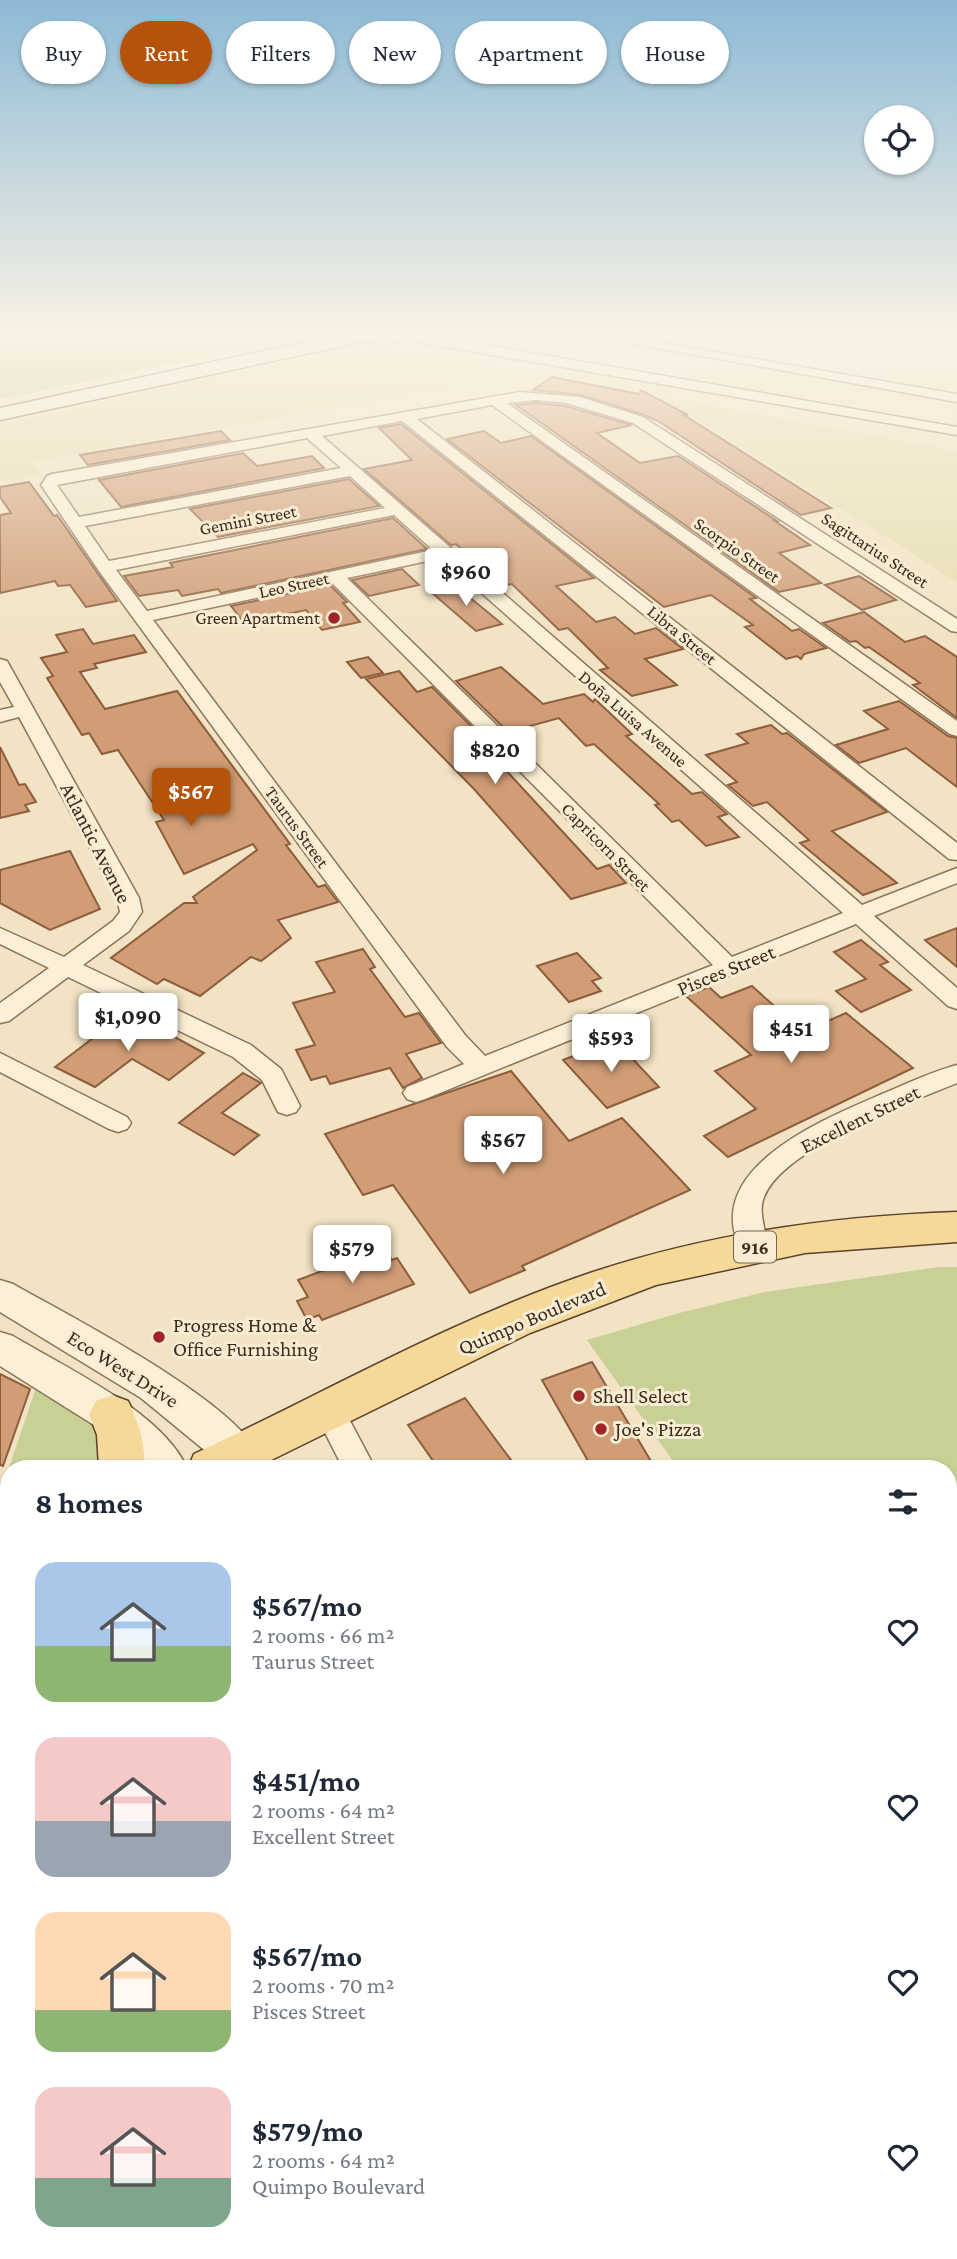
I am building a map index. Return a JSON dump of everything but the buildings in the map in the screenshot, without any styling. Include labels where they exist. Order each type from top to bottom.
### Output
[{"type":"main road","name":"Quimpo Boulevard","points":[[227,1460],[560,1302],[670,1266],[753,1247],[845,1232],[957,1227]]},
{"type":"main road","points":[[112,1414],[120,1435],[122,1460]]},
{"type":"street","name":"Sagittarius Street","points":[[52,479],[280,439]]},
{"type":"street","name":"Doña Luisa Avenue","points":[[317,439],[957,1001]]},
{"type":"street","name":"Libra Street","points":[[434,439],[957,854]]},
{"type":"street","name":"Scorpio Street","points":[[549,439],[957,730]]},
{"type":"street","name":"Sagittarius Street","points":[[668,439],[957,627]]},
{"type":"street","points":[[73,523],[352,471]]},
{"type":"street","name":"Taurus Street","points":[[52,479],[49,485],[105,567],[456,1041],[482,1068]]},
{"type":"street","name":"Gemini Street","points":[[105,567],[398,510]]},
{"type":"street","name":"Leo Street","points":[[143,617],[445,552]]},
{"type":"street","name":"Capricorn Street","points":[[335,576],[730,968]]},
{"type":"street","name":"Atlantic Avenue","points":[[0,665],[131,905],[131,912],[121,926],[0,1015]]},
{"type":"street","points":[[0,716],[26,710]]},
{"type":"street","name":"Pisces Street","points":[[416,1093],[957,875]]},
{"type":"street","points":[[0,935],[259,1062],[272,1074],[286,1106]]},
{"type":"street","points":[[0,1062],[118,1123]]},
{"type":"street","name":"Excellent Street","points":[[753,1247],[747,1220],[750,1195],[772,1164],[832,1128],[957,1073]]},
{"type":"street","name":"Eco West Drive","points":[[0,1294],[162,1392],[208,1424],[225,1460]]},
{"type":"street","points":[[35,1315],[0,1345],[135,1430],[160,1460]]},
{"type":"street","points":[[329,1411],[355,1460]]},
{"type":"shaded area","points":[[0,439],[156,439],[33,461],[41,475],[0,482]]},
{"type":"shaded area","points":[[728,439],[895,439],[957,451],[957,582]]},
{"type":"green space","points":[[939,1267],[957,1267],[957,1460],[672,1460],[587,1340],[679,1313],[765,1292]]},
{"type":"green space","points":[[36,1388],[94,1424],[105,1460],[12,1460]]},
{"type":"place","name":"Green Apartment","points":[[334,618]]},
{"type":"place","name":"Progress Home & Office Furnishing","points":[[159,1337]]},
{"type":"place","name":"Shell Select","points":[[579,1396]]},
{"type":"place","name":"Joe's Pizza","points":[[601,1429]]}]
